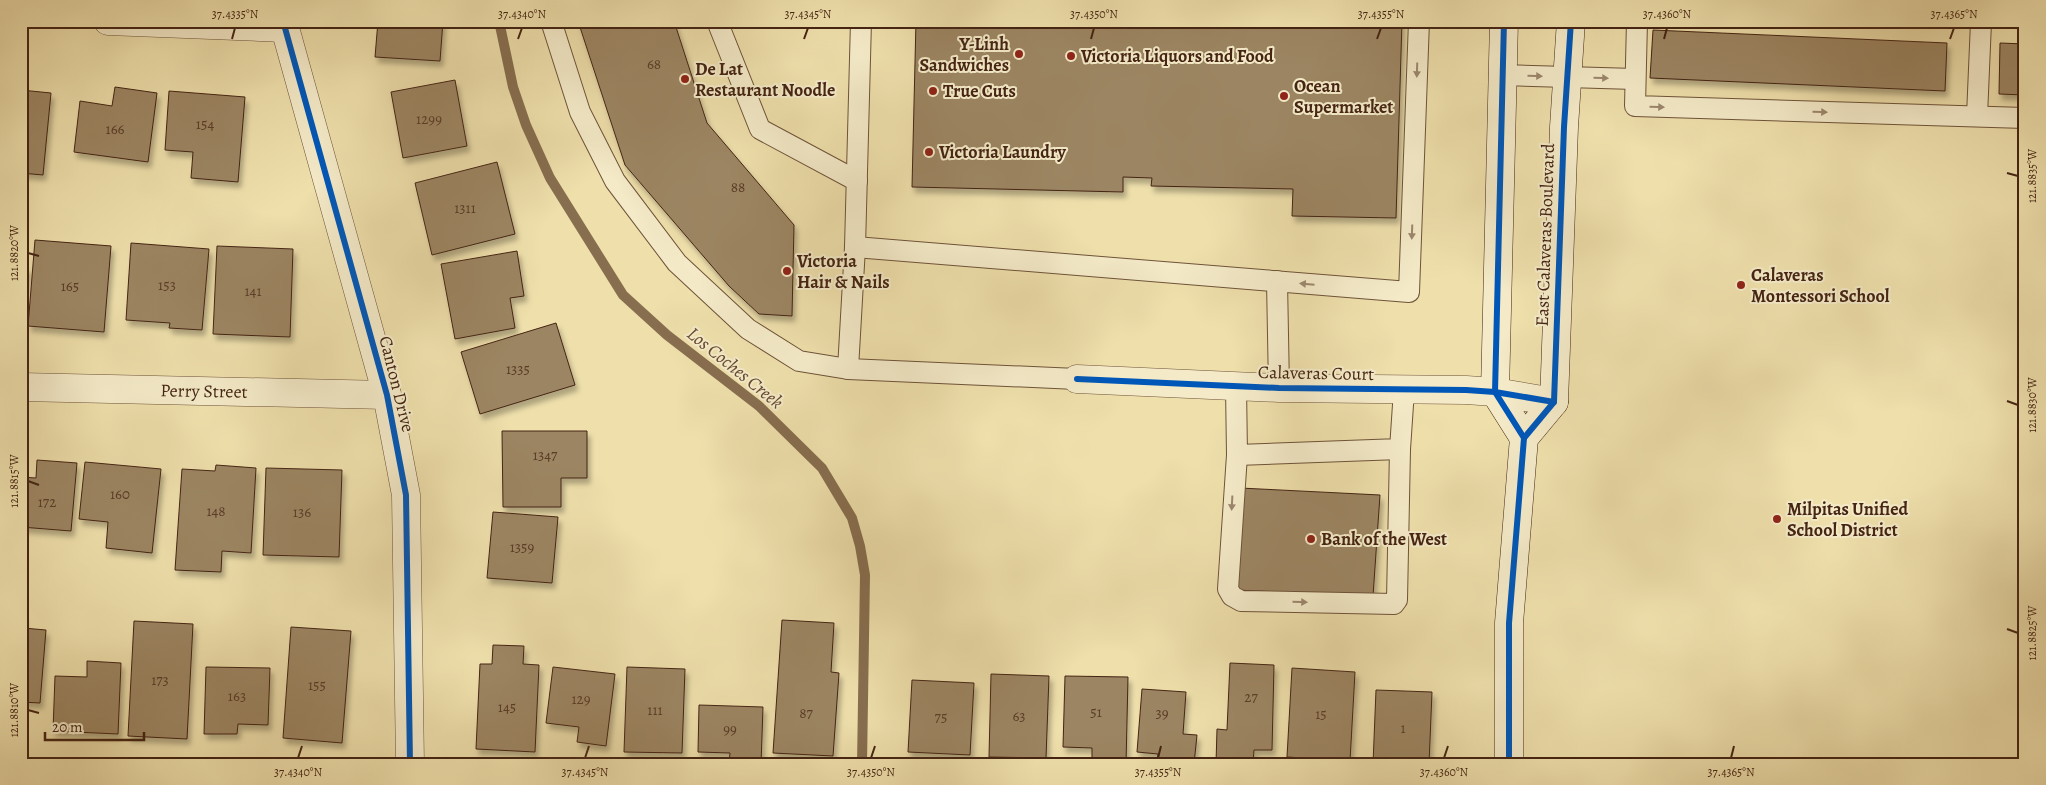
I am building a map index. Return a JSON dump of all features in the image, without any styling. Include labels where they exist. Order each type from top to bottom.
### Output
[{"type":"street","points":[[108,21],[285,24]]},
{"type":"street","points":[[1504,21],[1495,392],[1524,438]]},
{"type":"street","name":"East Calaveras Boulevard","points":[[1554,402],[1564,127],[1571,21]]},
{"type":"street","name":"Canton Drive","points":[[285,24],[386,394],[406,495],[410,764]]},
{"type":"street","name":"Calaveras Court","points":[[1077,379],[1279,388],[1495,392],[1554,402]]},
{"type":"street","name":"Perry Street","points":[[21,386],[386,394]]},
{"type":"street","points":[[1509,764],[1509,623],[1524,438],[1554,402]]},
{"type":"lane","points":[[551,21],[580,112],[615,181],[677,263],[748,329],[799,361],[848,369],[1077,379]]},
{"type":"lane","points":[[717,21],[760,130],[857,181]]},
{"type":"lane","points":[[848,369],[855,247],[862,21]]},
{"type":"lane","points":[[855,247],[1409,292],[1419,21]]},
{"type":"lane","points":[[1636,21],[1635,106],[2025,118]]},
{"type":"lane","points":[[1977,116],[1981,22]]},
{"type":"lane","points":[[1502,75],[1636,79]]},
{"type":"lane","points":[[1277,281],[1279,388]]},
{"type":"lane","points":[[1236,386],[1237,455],[1228,589],[1232,596],[1241,601],[1394,604],[1397,600],[1400,449],[1404,390]]},
{"type":"lane","points":[[1237,455],[1400,449]]},
{"type":"building","points":[[378,21],[443,21],[440,61],[375,57]]},
{"type":"building","points":[[578,21],[674,21],[707,123],[794,225],[792,316],[759,314],[729,286],[625,165]]},
{"type":"building","points":[[916,21],[1402,21],[1396,218],[1292,216],[1293,189],[1151,186],[1152,178],[1123,177],[1123,192],[912,187]]},
{"type":"building","points":[[1653,30],[1947,43],[1945,91],[1650,78]]},
{"type":"building","points":[[2000,43],[2025,44],[2025,95],[1999,94]]},
{"type":"building","points":[[455,80],[467,146],[403,158],[391,92]]},
{"type":"building","points":[[115,87],[157,93],[148,162],[74,152],[80,101],[112,106]]},
{"type":"building","points":[[21,90],[51,93],[43,175],[21,173]]},
{"type":"building","points":[[169,91],[245,97],[238,182],[191,178],[193,152],[165,150]]},
{"type":"building","points":[[497,162],[515,234],[432,255],[415,183]]},
{"type":"building","points":[[35,240],[111,246],[104,332],[28,326]]},
{"type":"building","points":[[131,243],[209,249],[202,330],[169,328],[170,323],[126,320]]},
{"type":"building","points":[[217,246],[293,249],[290,337],[213,334]]},
{"type":"building","points":[[517,251],[524,296],[510,298],[515,328],[455,339],[441,264]]},
{"type":"building","points":[[21,266],[28,268],[21,309]]},
{"type":"building","points":[[556,323],[575,385],[480,414],[461,352]]},
{"type":"building","points":[[502,431],[587,431],[587,478],[561,478],[561,507],[503,507]]},
{"type":"building","points":[[37,460],[77,463],[71,531],[21,527],[21,477],[36,478]]},
{"type":"building","points":[[85,462],[161,469],[152,553],[106,548],[108,522],[79,519]]},
{"type":"building","points":[[216,465],[256,468],[251,553],[222,551],[221,572],[175,570],[182,469],[215,471]]},
{"type":"building","points":[[266,468],[342,470],[339,557],[263,555]]},
{"type":"building","points":[[1240,488],[1380,495],[1373,596],[1235,590]]},
{"type":"building","points":[[493,512],[558,517],[552,583],[487,578]]},
{"type":"building","points":[[21,617],[24,617],[23,628],[46,630],[40,703],[21,702]]},
{"type":"building","points":[[782,620],[834,623],[831,672],[839,673],[833,756],[773,753]]},
{"type":"building","points":[[134,621],[193,624],[187,739],[128,736]]},
{"type":"building","points":[[291,627],[351,631],[342,743],[283,738]]},
{"type":"building","points":[[493,645],[524,646],[523,664],[539,665],[535,752],[476,749],[480,664],[492,664]]},
{"type":"building","points":[[87,661],[121,663],[118,734],[53,731],[55,676],[87,677]]},
{"type":"building","points":[[1230,663],[1274,665],[1272,750],[1254,750],[1253,764],[1216,764],[1217,729],[1227,730]]},
{"type":"building","points":[[206,667],[270,668],[268,725],[238,724],[237,734],[204,734]]},
{"type":"building","points":[[553,667],[615,674],[606,746],[577,742],[579,727],[546,723]]},
{"type":"building","points":[[627,667],[685,669],[682,753],[624,752]]},
{"type":"building","points":[[1292,668],[1355,672],[1350,761],[1287,757]]},
{"type":"building","points":[[991,674],[1049,676],[1046,758],[989,757]]},
{"type":"building","points":[[1065,676],[1128,677],[1126,764],[1092,764],[1092,748],[1063,747]]},
{"type":"building","points":[[912,680],[974,683],[970,755],[908,752]]},
{"type":"building","points":[[1142,689],[1186,692],[1183,734],[1197,735],[1194,764],[1157,764],[1158,754],[1137,752]]},
{"type":"building","points":[[1376,690],[1432,692],[1429,764],[1373,764]]},
{"type":"building","points":[[699,705],[763,707],[761,764],[729,764],[730,753],[698,752]]},
{"type":"waterway","name":"Los Coches Creek","points":[[499,21],[513,87],[526,125],[550,178],[623,295],[667,335],[759,406],[822,468],[852,518],[860,546],[865,575],[862,764]]},
{"type":"cycle path","points":[[285,21],[285,28],[387,395],[406,495],[410,764]]},
{"type":"cycle path","points":[[1504,21],[1495,392],[1524,438]]},
{"type":"cycle path","points":[[1509,764],[1509,623],[1524,438],[1554,402],[1564,127],[1571,21]]},
{"type":"cycle path","points":[[1077,379],[1279,388],[1466,390],[1495,392],[1554,402]]},
{"type":"place","name":"Y-Linh Sandwiches","points":[[1019,54]]},
{"type":"place","name":"Victoria Liquors and Food","points":[[1071,56]]},
{"type":"place","name":"De Lat Restaurant Noodle","points":[[685,79]]},
{"type":"place","name":"True Cuts","points":[[933,91]]},
{"type":"place","name":"Ocean Supermarket","points":[[1284,96]]},
{"type":"place","name":"Victoria Laundry","points":[[929,152]]},
{"type":"place","name":"Victoria Hair & Nails","points":[[787,271]]},
{"type":"place","name":"Calaveras Montessori School","points":[[1741,285]]},
{"type":"place","name":"Milpitas Unified School District","points":[[1777,519]]},
{"type":"place","name":"Bank of the West","points":[[1311,539]]}]
